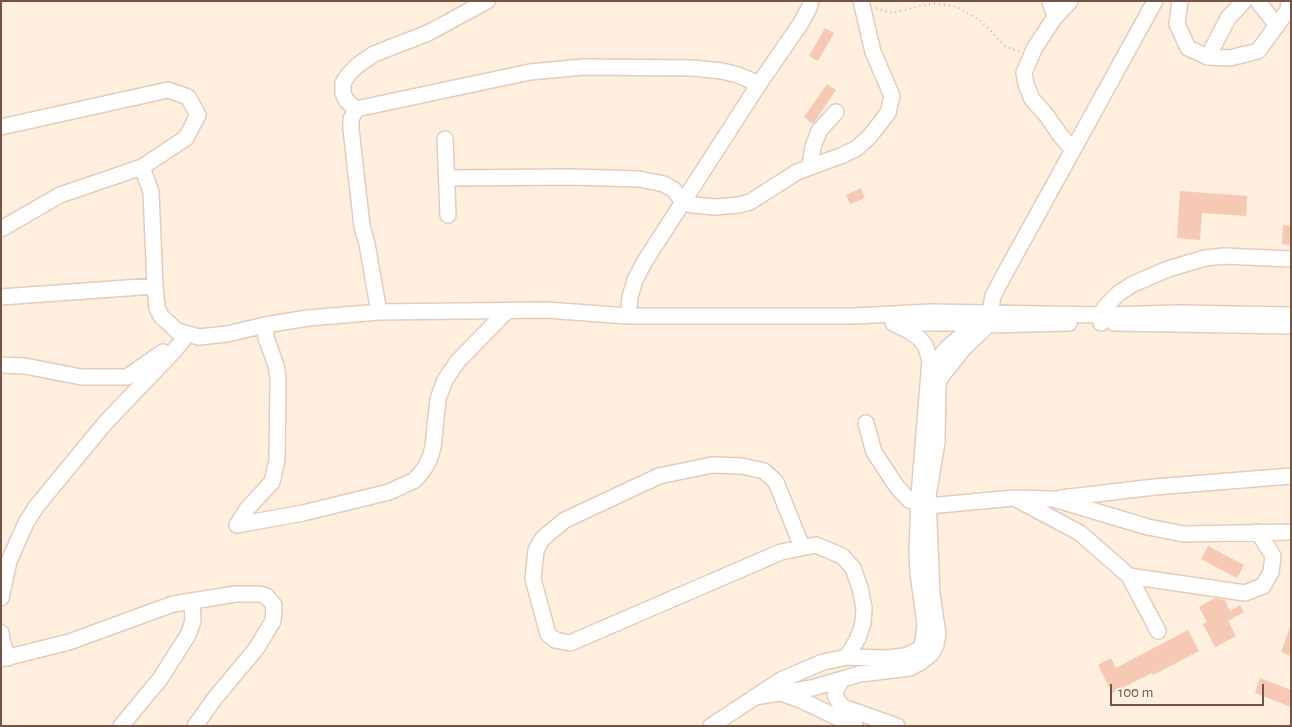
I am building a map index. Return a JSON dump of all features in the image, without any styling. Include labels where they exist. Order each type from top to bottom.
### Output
[{"type":"street","points":[[356,109],[346,100],[343,93],[343,83],[358,65],[374,54],[428,33],[487,1]]},
{"type":"street","points":[[628,316],[630,297],[635,280],[645,261],[759,84],[801,23],[811,1]]},
{"type":"street","points":[[1050,1],[1055,17]]},
{"type":"street","points":[[1070,1],[1055,17],[1032,54],[1024,73],[1032,99],[1074,150]]},
{"type":"street","points":[[754,697],[783,694],[827,685],[860,674],[910,668],[922,662],[934,650],[938,634],[932,594],[924,505],[937,442],[939,381],[985,320],[999,283],[1155,1]]},
{"type":"street","points":[[1180,1],[1177,24],[1188,48],[1208,57],[1230,58],[1258,51],[1288,10],[1289,1]]},
{"type":"street","points":[[1208,57],[1228,18],[1244,1]]},
{"type":"street","points":[[1258,1],[1277,26]]},
{"type":"street","points":[[447,178],[572,177],[639,180],[664,184],[674,190],[683,202],[692,205],[715,207],[744,203],[763,194],[797,172],[857,148],[870,136],[888,113],[892,96],[873,52],[861,3]]},
{"type":"street","points":[[356,109],[530,72],[583,67],[702,69],[738,75],[759,84]]},
{"type":"street","points":[[1,127],[168,90],[188,97],[198,115],[186,138],[142,167],[60,195],[1,229]]},
{"type":"street","points":[[356,109],[351,119],[351,129],[362,226],[379,312]]},
{"type":"street","points":[[810,166],[812,147],[819,131],[836,112]]},
{"type":"street","points":[[445,139],[448,215]]},
{"type":"street","points":[[142,167],[151,192],[157,308],[161,316],[177,331],[187,335],[200,337],[214,336],[308,318],[379,312],[506,312],[546,310],[628,316],[854,316],[923,312],[985,320]]},
{"type":"street","points":[[1102,319],[1108,303],[1126,288],[1149,276],[1184,264],[1205,258],[1224,256],[1291,260]]},
{"type":"street","points":[[1,297],[155,286]]},
{"type":"street","points":[[265,325],[266,338],[276,366],[278,378],[276,466],[272,482],[247,509],[237,525],[303,513],[389,492],[414,480],[424,469],[430,458],[438,399],[445,380],[458,361],[506,312]]},
{"type":"street","points":[[1102,319],[1180,313],[1291,315]]},
{"type":"street","points":[[854,316],[893,323],[1102,319],[1291,326]]},
{"type":"street","points":[[929,374],[938,358],[947,348],[985,320]]},
{"type":"street","points":[[710,726],[781,680],[823,662],[847,657],[888,658],[905,656],[920,648],[923,642],[925,624],[918,573],[924,505],[924,425],[930,360],[925,345],[910,331],[893,323]]},
{"type":"street","points":[[1,365],[25,366],[81,377],[127,377],[187,335]]},
{"type":"street","points":[[1,598],[9,562],[26,523],[36,507],[106,422],[187,335]]},
{"type":"street","points":[[866,423],[874,452],[897,487],[909,500],[924,505],[1014,498],[1054,499],[1155,487],[1291,476]]},
{"type":"street","points":[[802,548],[776,482],[764,471],[742,466],[712,465],[659,476],[565,520],[543,538],[536,550],[533,580],[548,634],[554,640],[570,643],[781,552],[802,548],[816,545],[842,556],[853,568],[860,588],[864,608],[863,624],[858,638],[847,657]]},
{"type":"street","points":[[1014,498],[1080,533],[1129,576],[1158,631]]},
{"type":"street","points":[[1054,499],[1183,534],[1291,532]]},
{"type":"street","points":[[1129,576],[1245,593],[1263,586],[1272,572],[1273,556],[1258,532]]},
{"type":"street","points":[[1,633],[5,658],[68,642],[173,604],[236,594],[259,594],[270,599],[274,605],[273,621],[256,649],[215,698],[195,726]]},
{"type":"street","points":[[122,726],[160,679],[188,635],[193,621],[192,602]]},
{"type":"street","points":[[842,680],[836,688],[835,695],[843,707],[897,726]]},
{"type":"street","points":[[783,694],[803,701],[855,726]]},
{"type":"path","points":[[861,3],[892,13],[933,3],[957,7],[981,20],[1005,46],[1018,52],[1032,54]]},
{"type":"building","points":[[825,28],[834,33],[818,61],[809,56]]},
{"type":"building","points":[[827,84],[836,90],[813,124],[804,117]]},
{"type":"building","points":[[861,188],[865,198],[850,204],[846,195]]},
{"type":"building","points":[[1180,191],[1247,196],[1246,216],[1202,213],[1200,240],[1177,238]]},
{"type":"building","points":[[1283,225],[1291,226],[1291,245],[1282,244]]},
{"type":"building","points":[[1208,546],[1244,565],[1237,578],[1201,559]]},
{"type":"building","points":[[1215,598],[1225,600],[1230,611],[1240,605],[1244,612],[1228,621],[1236,636],[1215,647],[1203,624],[1207,622],[1199,607]]},
{"type":"building","points":[[1291,627],[1291,656],[1281,652]]},
{"type":"building","points":[[1188,630],[1199,651],[1153,675],[1152,673],[1112,693],[1098,665],[1111,658],[1116,668]]},
{"type":"building","points":[[1260,678],[1291,690],[1291,707],[1255,693]]}]
